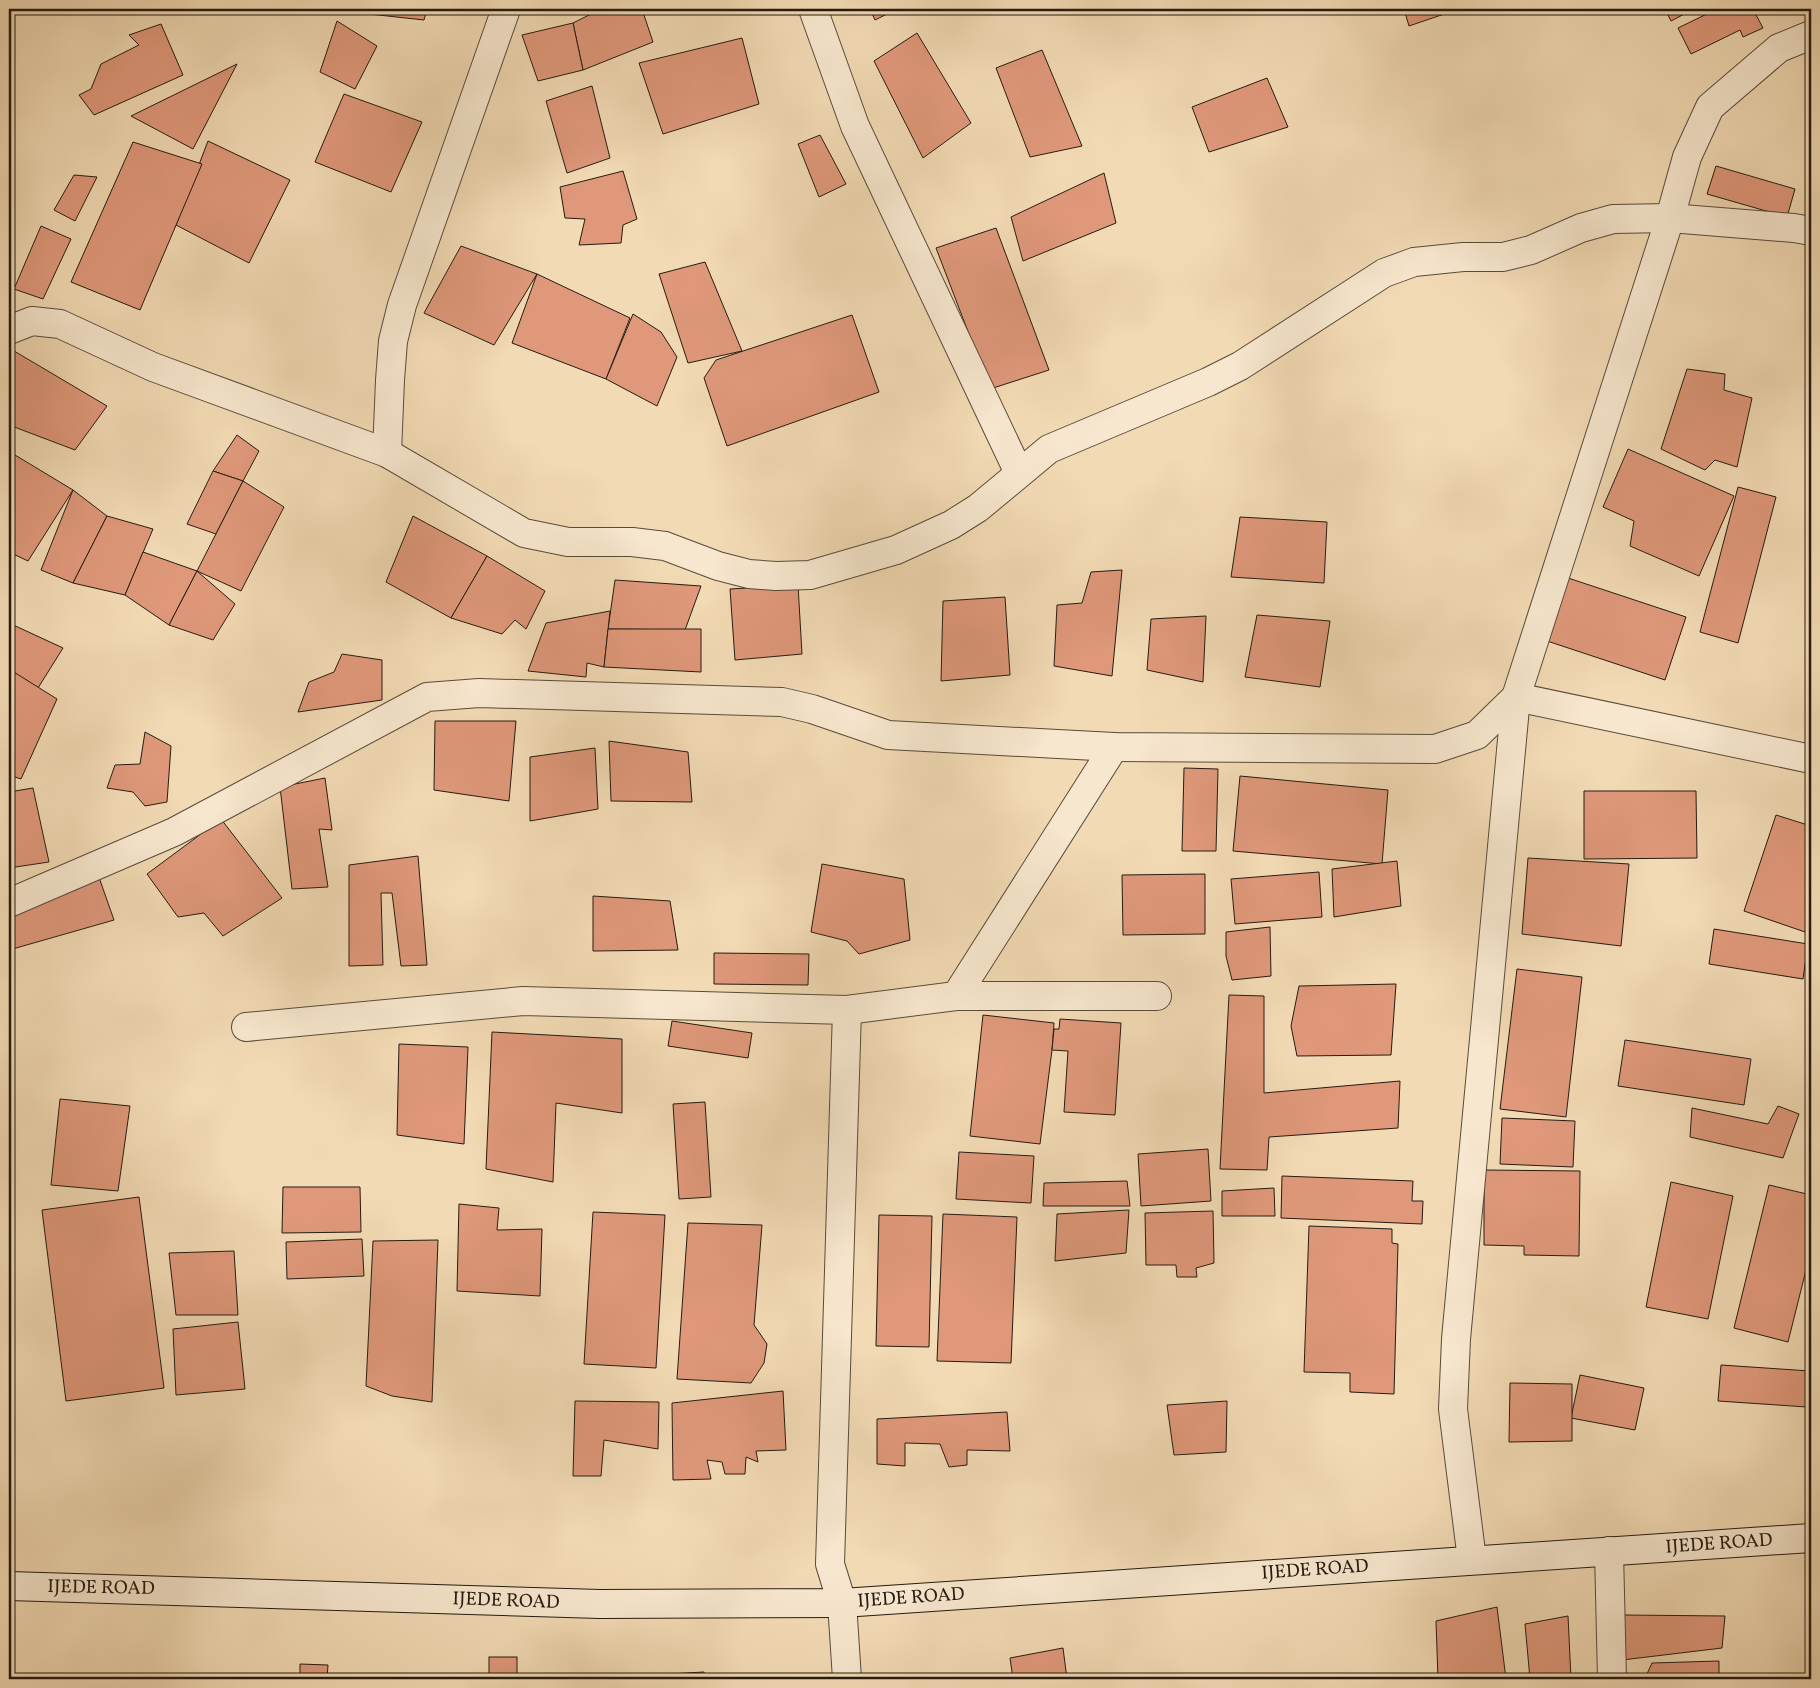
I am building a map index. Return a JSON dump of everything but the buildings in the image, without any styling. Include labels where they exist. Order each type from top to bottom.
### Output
[{"type":"street","points":[[387,453],[393,341],[402,305],[506,9]]},
{"type":"street","points":[[812,9],[856,126],[1019,473]]},
{"type":"street","points":[[1472,1560],[1453,1408],[1456,1339],[1516,698],[1670,218],[1687,157],[1710,107],[1779,48],[1811,35]]},
{"type":"street","points":[[9,330],[32,321],[60,324],[153,368],[387,453],[524,533],[568,542],[632,542],[666,546],[718,566],[749,574],[776,576],[810,575],[896,550],[952,525],[978,508],[1048,449],[1208,382],[1240,366],[1384,273],[1414,262],[1463,257],[1503,257],[1530,250],[1581,228],[1613,219],[1670,218],[1811,231]]},
{"type":"street","points":[[9,903],[174,832],[427,697],[479,693],[782,702],[812,709],[888,735],[1114,748],[1435,749],[1477,735],[1516,698]]},
{"type":"street","points":[[1516,698],[1811,759]]},
{"type":"street","points":[[956,996],[1114,748]]},
{"type":"street","points":[[246,1027],[523,1001],[847,1010],[956,996],[1157,996]]},
{"type":"street","points":[[847,1010],[830,1564],[842,1603],[847,1679]]},
{"type":"street","name":"IJEDE ROAD","points":[[9,1586],[600,1604],[842,1603],[1811,1538]]},
{"type":"street","points":[[1609,1551],[1612,1679]]}]
